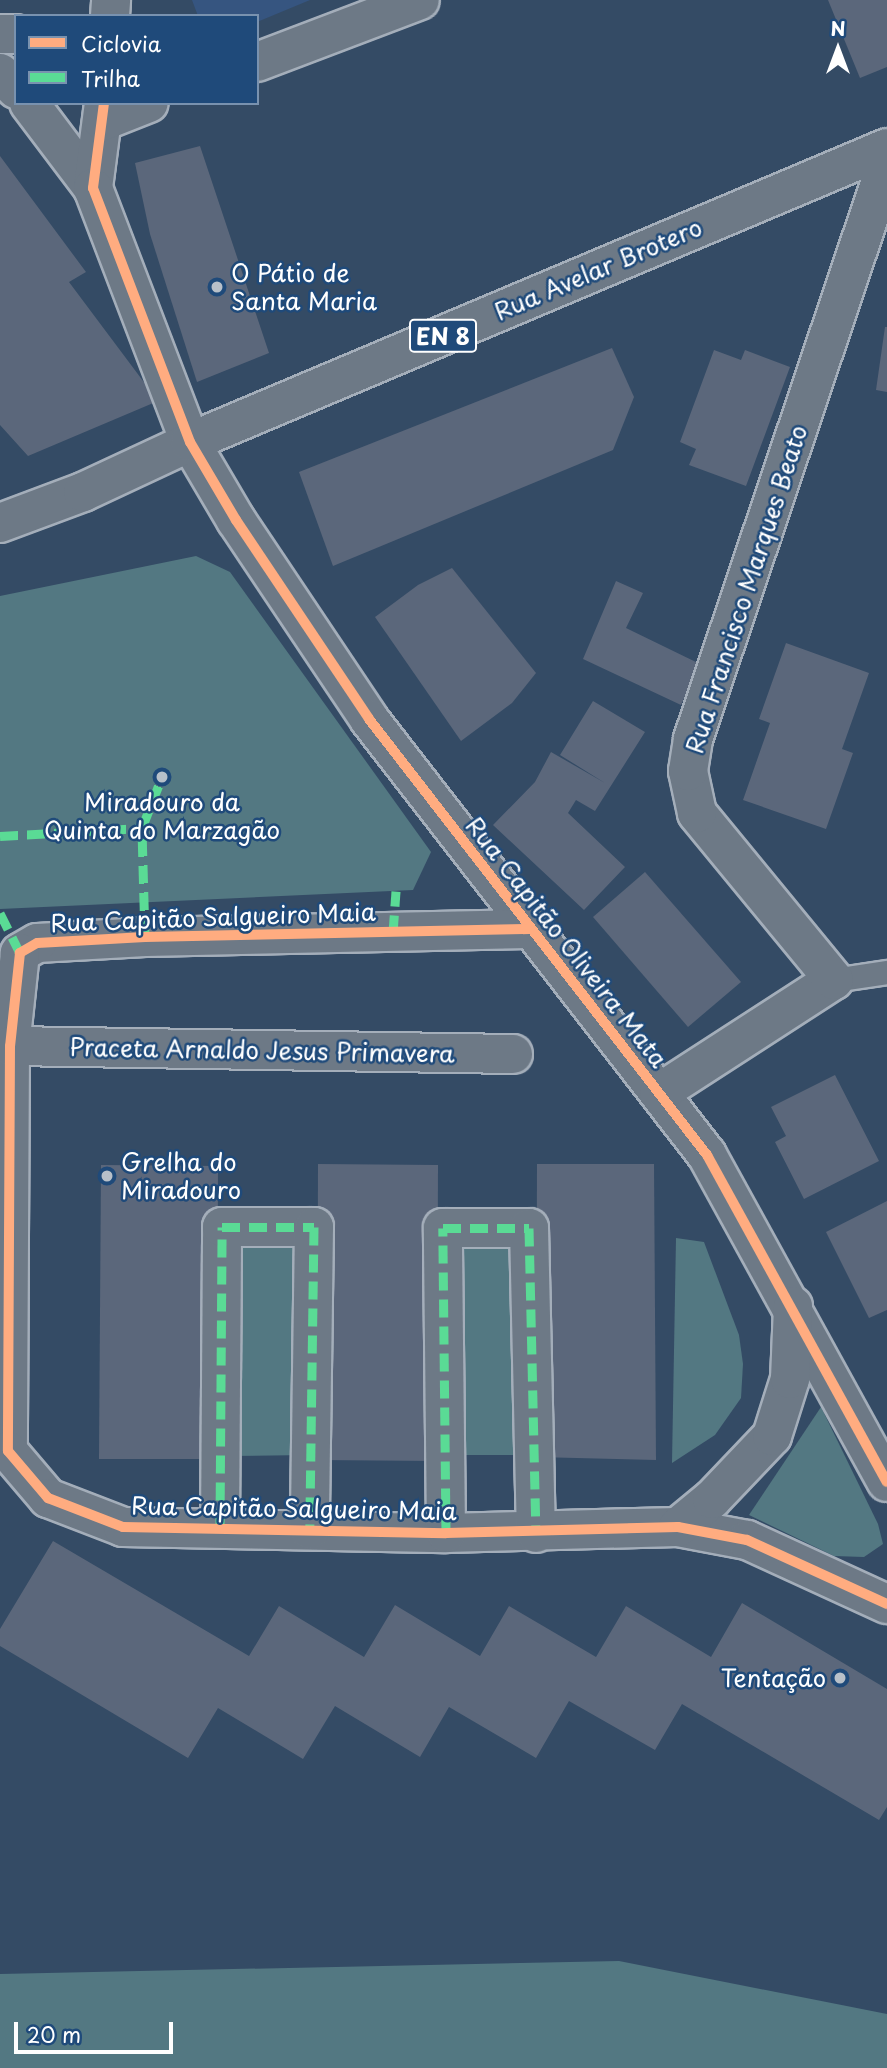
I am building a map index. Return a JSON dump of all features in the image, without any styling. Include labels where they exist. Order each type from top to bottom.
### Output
[{"type":"street","points":[[259,61],[420,0]]},
{"type":"street","points":[[0,73],[14,87]]},
{"type":"street","points":[[31,105],[93,188]]},
{"type":"street","points":[[93,188],[103,112],[139,105]]},
{"type":"street","name":"Rua Avelar Brotero","points":[[0,523],[83,492],[190,442],[887,148]]},
{"type":"street","name":"Rua Francisco Marques Beato","points":[[834,980],[697,814],[688,771],[693,739],[887,163]]},
{"type":"street","name":"Rua Capitão Oliveira Mata","points":[[93,188],[190,442],[236,520],[369,719],[529,929],[707,1155],[793,1306],[887,1482]]},
{"type":"street","name":"Rua Capitão Salgueiro Maia","points":[[529,929],[37,943],[20,953],[10,1045],[8,1451],[48,1498],[123,1527],[446,1533],[536,1533],[678,1527],[747,1540],[887,1604]]},
{"type":"street","points":[[659,1093],[834,980]]},
{"type":"street","name":"Praceta Arnaldo Jesus Primavera","points":[[10,1045],[513,1054]]},
{"type":"street","points":[[220,1527],[222,1227],[314,1227],[310,1530]]},
{"type":"street","points":[[446,1533],[443,1228],[529,1228],[536,1533]]},
{"type":"street","points":[[678,1527],[712,1499],[772,1436],[790,1379],[793,1306]]},
{"type":"lane","points":[[834,980],[887,972]]},
{"type":"shaded area","points":[[192,0],[310,0],[259,21],[259,14],[197,14]]},
{"type":"green space","points":[[196,556],[230,572],[431,852],[413,890],[0,909],[0,596]]},
{"type":"green space","points":[[305,1232],[308,1455],[228,1456],[225,1233]]},
{"type":"green space","points":[[450,1234],[527,1234],[527,1455],[449,1455]]},
{"type":"green space","points":[[676,1238],[704,1242],[739,1335],[743,1364],[741,1398],[715,1435],[672,1463]]},
{"type":"green space","points":[[821,1407],[878,1524],[883,1544],[864,1557],[834,1556],[749,1515]]},
{"type":"green space","points":[[619,1961],[887,2014],[887,2068],[0,2068],[0,1974]]},
{"type":"building","points":[[828,0],[887,0],[887,67],[860,78]]},
{"type":"building","points":[[200,146],[269,353],[197,382],[150,234],[135,163]]},
{"type":"building","points":[[0,156],[86,272],[69,282],[158,401],[28,456],[0,425]]},
{"type":"building","points":[[887,327],[887,392],[876,390]]},
{"type":"building","points":[[612,348],[634,397],[613,450],[333,566],[299,472]]},
{"type":"building","points":[[714,350],[741,360],[745,350],[790,367],[746,486],[689,465],[696,449],[680,442]]},
{"type":"building","points":[[452,568],[536,673],[512,703],[461,741],[375,617],[418,585]]},
{"type":"building","points":[[616,581],[643,593],[626,628],[700,664],[681,705],[583,659]]},
{"type":"building","points":[[786,643],[869,673],[842,749],[853,753],[826,829],[743,800],[770,723],[759,719]]},
{"type":"building","points":[[593,701],[645,732],[595,811],[576,800],[568,813],[625,867],[584,910],[493,825],[535,782],[551,752],[605,783],[560,755]]},
{"type":"building","points":[[645,872],[741,982],[688,1027],[593,917]]},
{"type":"building","points":[[835,1075],[879,1161],[804,1199],[775,1142],[786,1136],[771,1107]]},
{"type":"building","points":[[318,1164],[438,1165],[437,1461],[317,1460]]},
{"type":"building","points":[[537,1164],[654,1164],[656,1460],[536,1457]]},
{"type":"building","points":[[101,1165],[218,1166],[217,1459],[99,1459]]},
{"type":"building","points":[[887,1201],[887,1310],[869,1318],[826,1232]]},
{"type":"building","points":[[53,1541],[249,1656],[279,1606],[364,1657],[395,1605],[480,1656],[509,1606],[596,1657],[626,1606],[711,1657],[742,1603],[887,1689],[887,1807],[879,1820],[682,1704],[655,1750],[569,1701],[536,1758],[449,1707],[420,1757],[335,1706],[303,1759],[218,1708],[188,1758],[0,1646],[0,1629]]},
{"type":"marked path","points":[[145,937],[142,828],[162,777]]},
{"type":"marked path","points":[[0,836],[142,828]]},
{"type":"marked path","points":[[393,933],[396,891]]},
{"type":"marked path","points":[[0,913],[20,953]]},
{"type":"marked path","points":[[220,1527],[222,1227],[314,1227],[310,1530]]},
{"type":"marked path","points":[[446,1533],[443,1228],[529,1228],[536,1533]]},
{"type":"cycle path","points":[[104,105],[93,188],[190,442],[236,520],[369,719],[707,1155],[887,1482]]},
{"type":"cycle path","points":[[529,929],[145,937],[37,943],[20,953],[10,1046],[8,1451],[48,1498],[123,1527],[446,1533],[678,1527],[747,1540],[887,1604]]},
{"type":"place","name":"O Pátio de Santa Maria","points":[[217,287]]},
{"type":"place","name":"Miradouro da Quinta do Marzagão","points":[[162,777]]},
{"type":"place","name":"Grelha do Miradouro","points":[[107,1176]]},
{"type":"place","name":"Tentação","points":[[840,1678]]}]
